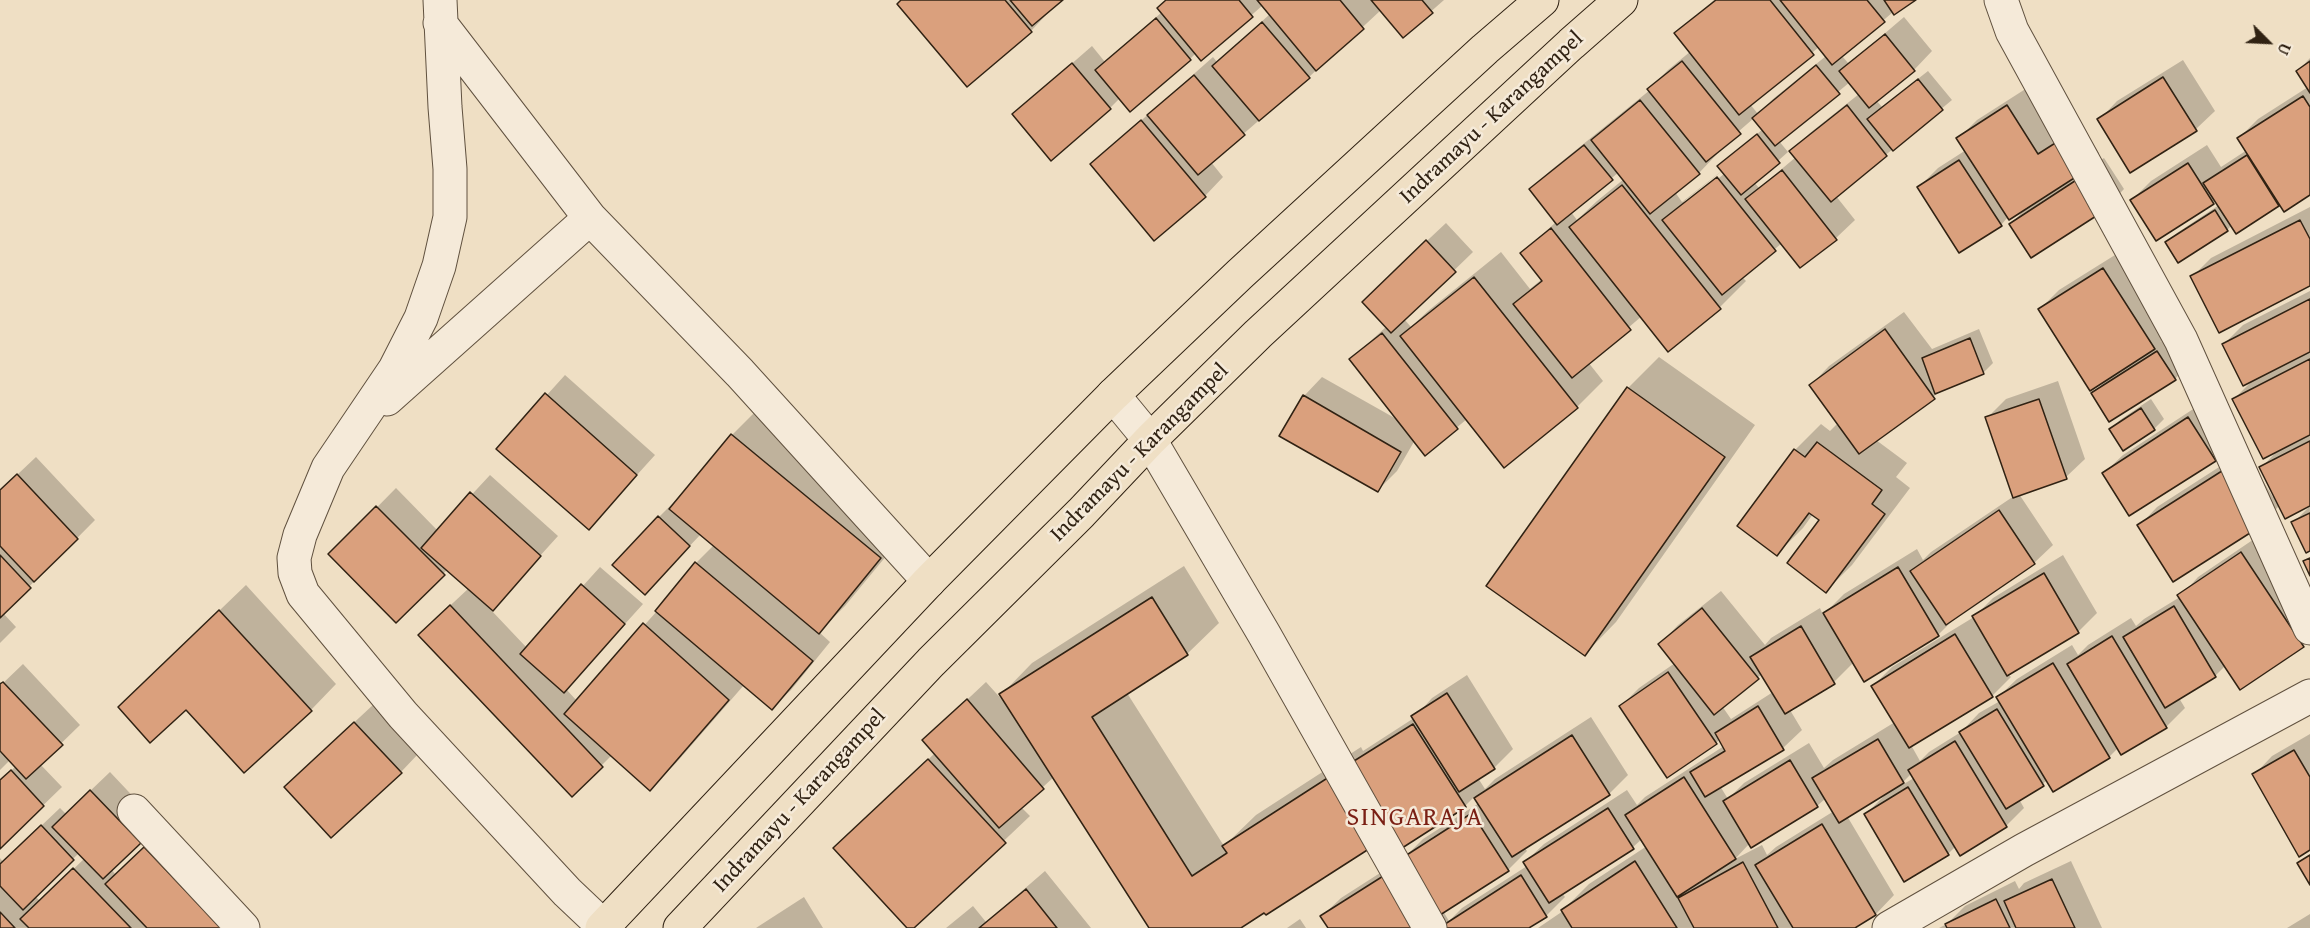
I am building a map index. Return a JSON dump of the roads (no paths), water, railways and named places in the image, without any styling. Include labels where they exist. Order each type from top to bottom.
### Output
[{"type":"main road","points":[[604,927],[929,581],[1113,395],[1248,266],[1542,0]]},
{"type":"main road","name":"Indramayu - Karangampel","points":[[680,928],[931,662],[1081,513],[1150,440],[1258,334],[1621,0]]},
{"type":"street","points":[[2001,0],[2012,30],[2181,340],[2310,628]]},
{"type":"street","points":[[440,11],[590,218],[740,373],[929,581]]},
{"type":"street","points":[[440,11],[450,169],[450,217],[439,266],[421,318],[395,369],[328,468],[300,534],[294,558],[295,573],[303,594],[403,715],[567,892],[604,927]]},
{"type":"street","points":[[357,427],[590,218]]},
{"type":"street","points":[[1113,395],[1150,440],[1264,634],[1430,928]]},
{"type":"street","points":[[1889,928],[2024,850],[2310,696]]},
{"type":"street","points":[[134,811],[243,928]]},
{"type":"district","name":"SINGARAJA","points":[[1415,818]]}]
